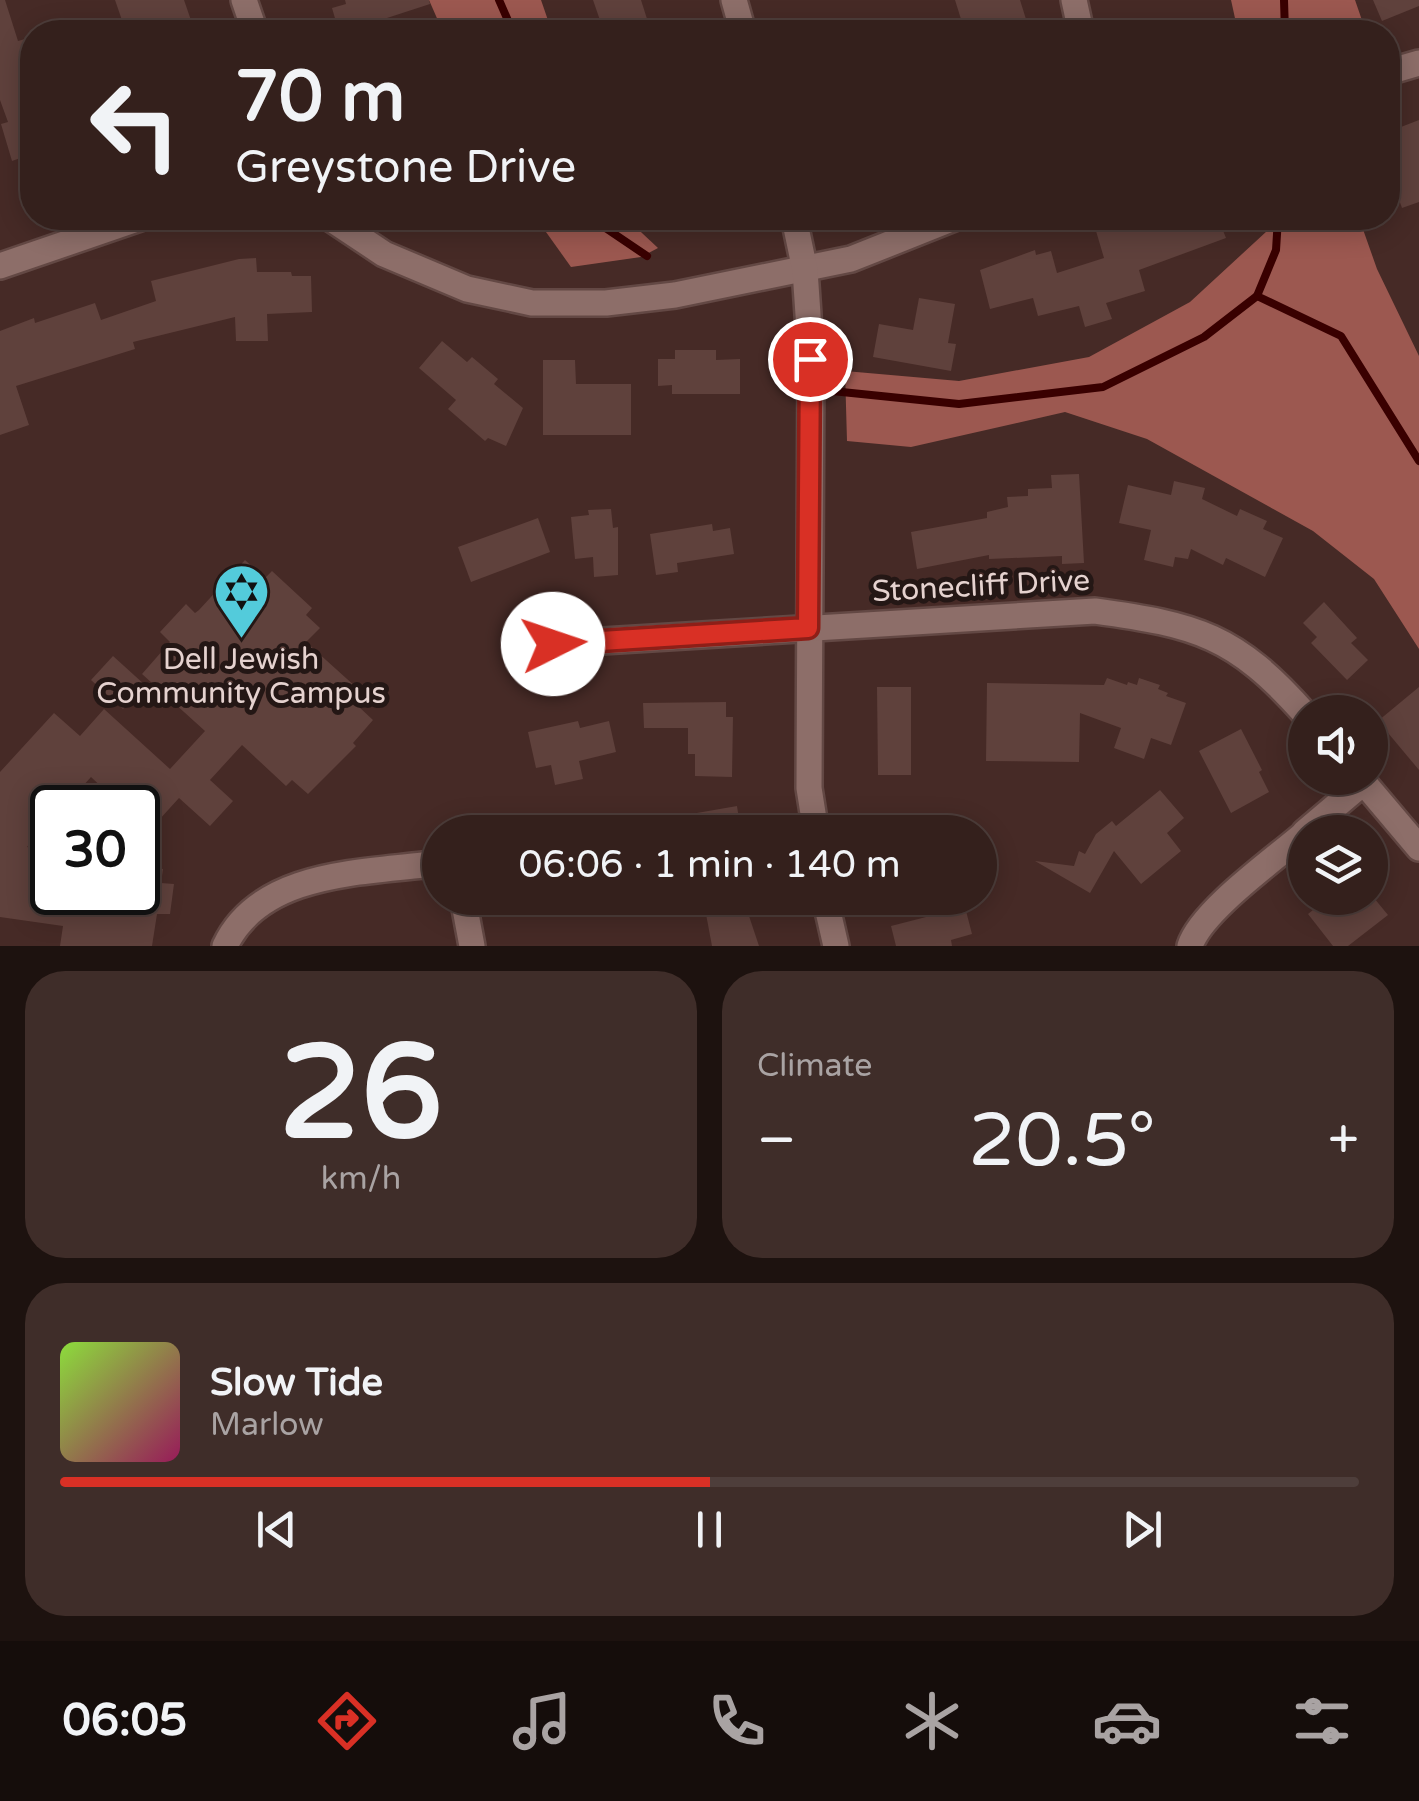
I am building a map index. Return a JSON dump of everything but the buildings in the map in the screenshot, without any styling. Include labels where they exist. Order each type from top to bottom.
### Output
[{"type":"street","points":[[0,266],[105,230]]},
{"type":"street","points":[[348,230],[384,254],[467,289],[532,302],[606,303],[804,270],[851,259],[924,230]]},
{"type":"street","points":[[796,230],[804,270],[810,359],[809,788],[813,815]]},
{"type":"street","name":"Stonecliff Drive","points":[[553,644],[1095,611],[1164,620],[1213,637],[1255,662],[1288,696]]},
{"type":"street","points":[[1324,815],[1346,795]]},
{"type":"street","points":[[1375,795],[1419,848]]},
{"type":"street","points":[[1190,946],[1193,935],[1216,909],[1288,848]]},
{"type":"street","points":[[225,946],[247,916],[269,899],[318,878],[422,865]]},
{"type":"street","points":[[466,915],[472,946]]},
{"type":"street","points":[[829,915],[836,946]]},
{"type":"shaded area","points":[[429,0],[541,0],[548,20],[438,20]]},
{"type":"shaded area","points":[[1231,0],[1355,0],[1362,20],[1235,20]]},
{"type":"shaded area","points":[[545,230],[639,230],[658,248],[641,257],[571,267]]},
{"type":"shaded area","points":[[1363,230],[1377,269],[1419,356],[1419,649],[1374,579],[1313,531],[1147,439],[1065,412],[911,447],[847,441],[845,371],[959,381],[1089,357],[1190,302],[1267,231]]},
{"type":"waterway","points":[[499,0],[508,20]]},
{"type":"waterway","points":[[1284,0],[1285,20]]},
{"type":"waterway","points":[[608,230],[647,256]]},
{"type":"waterway","points":[[1277,230],[1276,250],[1257,296],[1341,336],[1419,461]]},
{"type":"waterway","points":[[832,391],[959,404],[1103,387],[1204,337],[1257,296]]},
{"type":"place","name":"Dell Jewish Community Campus","points":[[241,640]]},
{"type":"route","points":[[553,644],[808,628],[810,359]]}]
